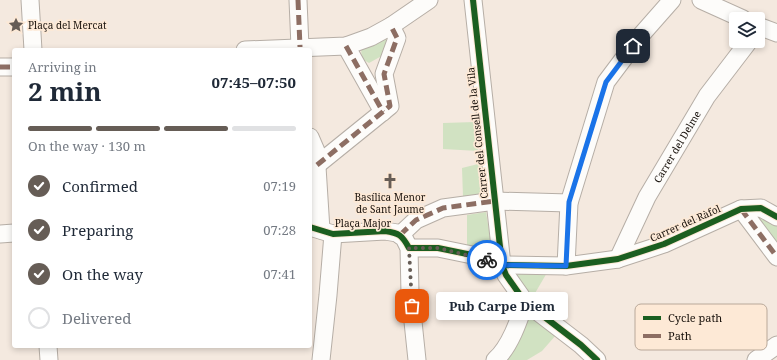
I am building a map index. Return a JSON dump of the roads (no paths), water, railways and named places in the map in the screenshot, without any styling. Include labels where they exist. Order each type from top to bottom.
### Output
[{"type":"street","points":[[30,0],[33,48]]},
{"type":"street","points":[[298,0],[300,46]]},
{"type":"street","points":[[288,48],[300,46],[346,46],[371,37],[391,26],[429,0]]},
{"type":"street","name":"Carrer del Consell de la Vila","points":[[473,0],[502,265]]},
{"type":"street","points":[[566,266],[569,202],[606,82],[642,34],[672,0]]},
{"type":"street","points":[[701,0],[729,13]]},
{"type":"street","points":[[317,165],[390,106],[384,74],[397,38],[391,26]]},
{"type":"street","points":[[765,29],[777,33]]},
{"type":"street","points":[[346,46],[383,112]]},
{"type":"street","name":"Carrer del Delme","points":[[618,259],[647,197],[707,96],[744,48]]},
{"type":"street","points":[[0,67],[12,67]]},
{"type":"street","points":[[312,142],[316,151],[321,230],[328,294],[321,360]]},
{"type":"street","points":[[418,360],[410,293],[410,244],[416,220],[443,208],[495,201],[569,202]]},
{"type":"street","name":"Carrer del Ràfol","points":[[502,265],[566,266],[618,259],[664,244],[741,210],[761,208],[777,217]]},
{"type":"street","points":[[741,210],[777,257]]},
{"type":"street","name":"Plaça Major","points":[[321,230],[385,231],[397,233],[410,244],[438,248],[502,265]]},
{"type":"street","points":[[0,234],[12,233]]},
{"type":"street","points":[[502,265],[506,275],[525,302],[581,345],[597,360]]},
{"type":"street","points":[[495,360],[500,356],[517,325],[525,302]]},
{"type":"street","points":[[756,360],[777,345]]},
{"type":"street","points":[[48,348],[48,360]]},
{"type":"place","name":"Plaça del Mercat","points":[[16,25]]},
{"type":"place","name":"Basílica Menor de Sant Jaume","points":[[390,181]]},
{"type":"place","name":"Pub Carpe Diem","points":[[412,306]]}]
